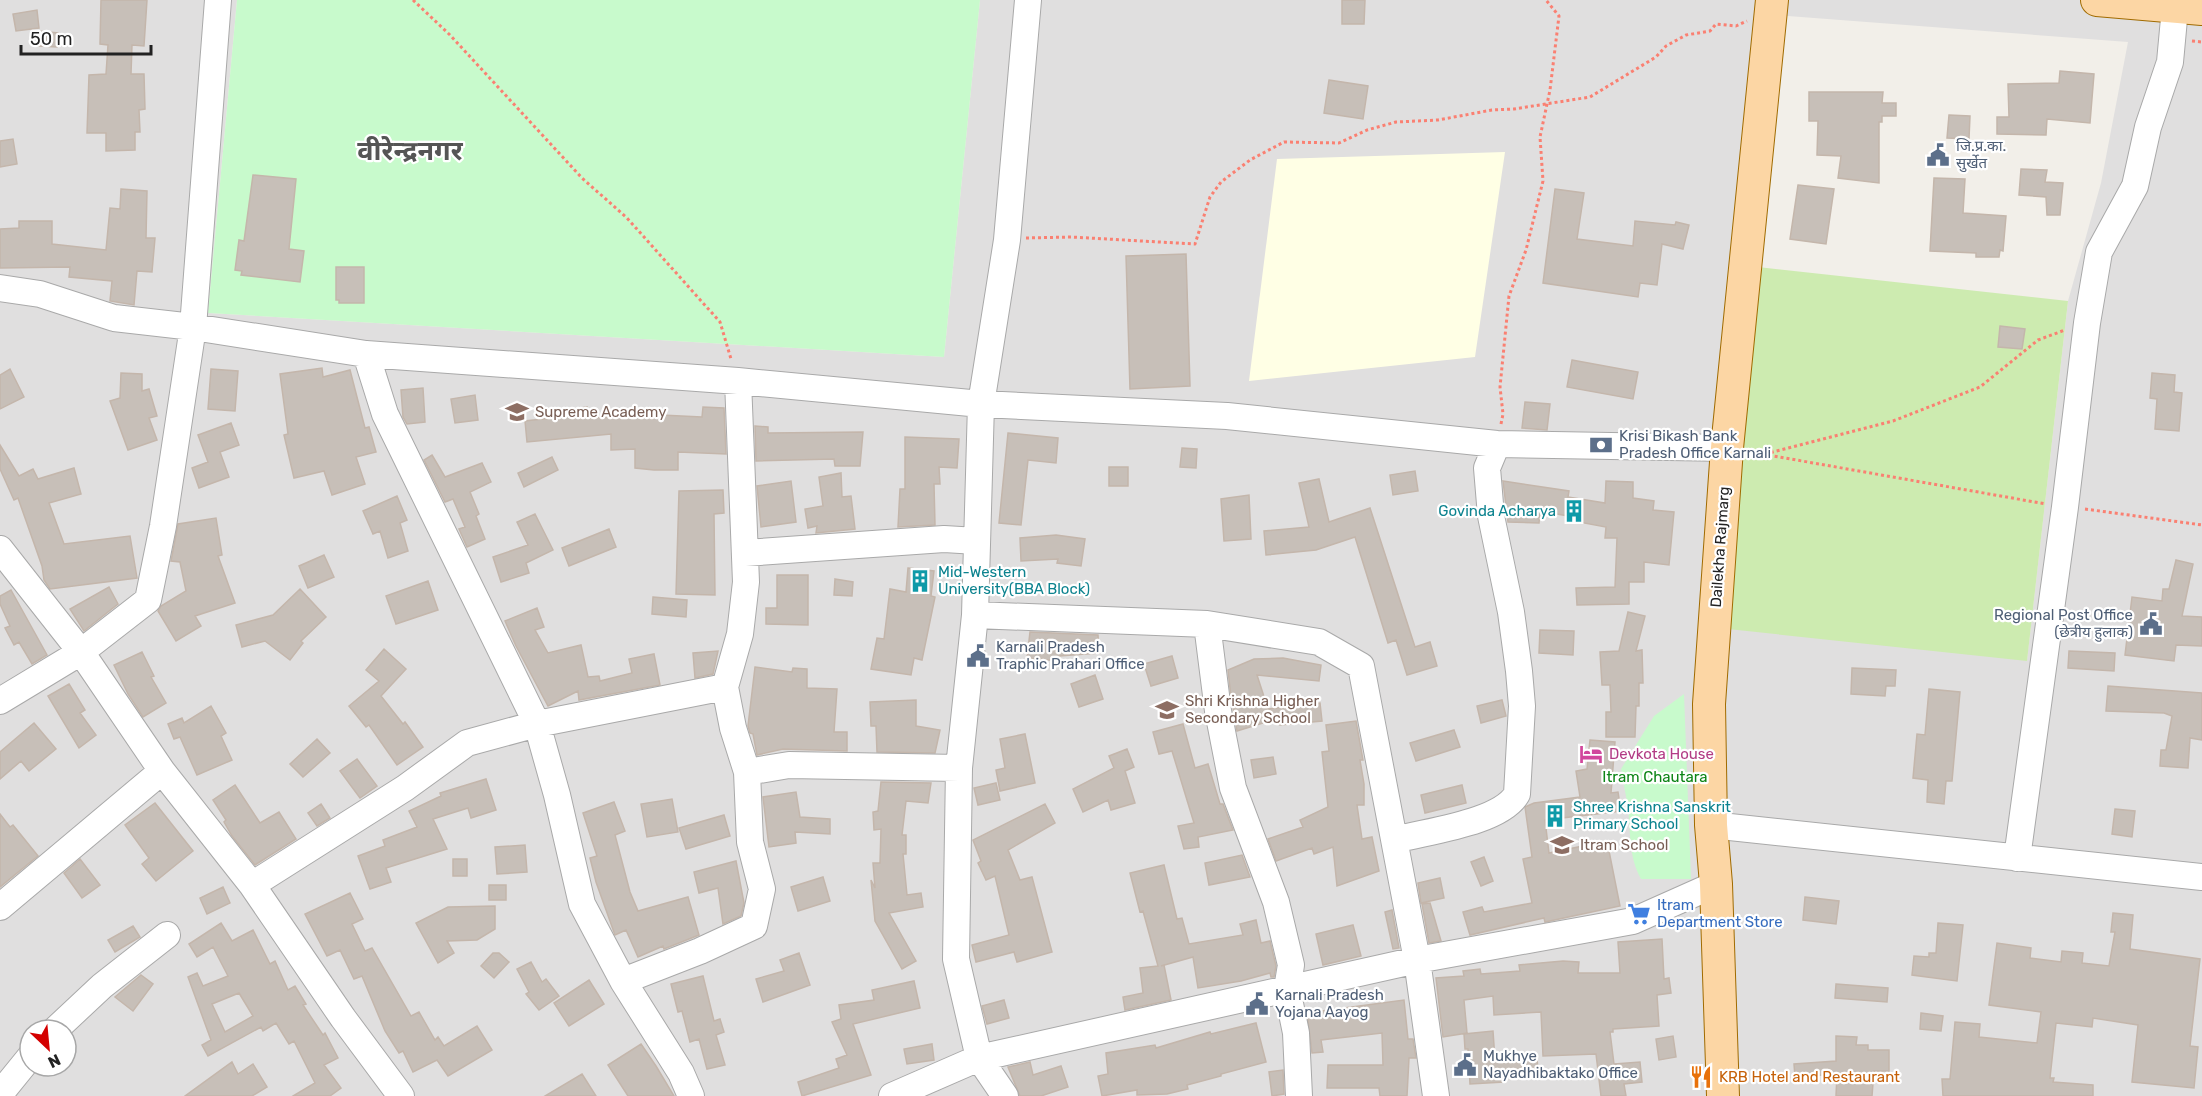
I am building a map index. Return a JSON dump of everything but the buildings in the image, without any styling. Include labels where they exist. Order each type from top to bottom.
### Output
[{"type":"main road","points":[[2097,0],[2189,9]]},
{"type":"main road","name":"Dailekha Rajmarg","points":[[1723,1096],[1716,884],[1711,825],[1709,704],[1727,448],[1772,3]]},
{"type":"street","points":[[0,701],[81,652],[148,600],[163,525],[193,327],[218,0]]},
{"type":"street","points":[[1005,1096],[979,1058],[956,959],[959,768],[975,615],[981,404],[1007,240],[1028,0]]},
{"type":"street","points":[[2017,858],[2065,507],[2087,323],[2099,252],[2135,186],[2148,127],[2189,9]]},
{"type":"street","points":[[0,288],[40,294],[114,318],[193,327],[366,354],[738,381],[981,404],[1227,416],[1497,444],[1727,448]]},
{"type":"street","points":[[366,354],[385,414],[537,724],[557,795],[582,904],[623,981],[681,1072],[691,1096]]},
{"type":"street","points":[[623,981],[754,926],[762,889],[750,842],[747,772],[733,729],[725,687],[740,634],[746,582],[740,481],[738,381]]},
{"type":"street","points":[[1395,840],[1425,835],[1497,814],[1511,804],[1517,794],[1522,706],[1519,671],[1511,612],[1491,516],[1487,468],[1497,444]]},
{"type":"street","points":[[745,553],[944,539],[977,541]]},
{"type":"street","points":[[0,549],[81,652],[162,771],[252,885],[343,1018],[401,1096]]},
{"type":"street","points":[[975,615],[1207,624],[1319,642],[1361,666],[1417,960],[1436,1096]]},
{"type":"street","points":[[1207,624],[1218,711],[1233,788],[1276,902],[1291,965],[1287,989],[1296,1034],[1299,1096]]},
{"type":"street","points":[[252,885],[405,788],[467,743],[537,724],[725,687]]},
{"type":"street","points":[[747,772],[789,765],[959,768]]},
{"type":"street","points":[[0,907],[162,771]]},
{"type":"street","points":[[1711,825],[2202,877]]},
{"type":"street","points":[[892,1096],[979,1058],[1417,960],[1633,921],[1716,884]]},
{"type":"street","points":[[68,1018],[102,986],[166,935]]},
{"type":"street","points":[[0,1094],[18,1072]]},
{"type":"path","points":[[413,0],[466,51],[582,178],[627,218],[720,322],[738,381]]},
{"type":"path","points":[[1497,444],[1503,414],[1500,387],[1509,296],[1526,250],[1543,181],[1540,137],[1559,16],[1546,0]]},
{"type":"path","points":[[1007,240],[1071,237],[1191,245],[1197,242],[1210,197],[1221,182],[1250,160],[1284,142],[1339,143],[1366,130],[1396,122],[1429,121],[1590,97],[1656,57],[1666,46],[1686,34],[1710,31],[1716,24],[1736,26],[1772,3]]},
{"type":"path","points":[[1763,454],[1893,422],[1980,387],[2038,340],[2087,323]]},
{"type":"path","points":[[1727,448],[2065,507],[2202,525]]},
{"type":"shaded area","points":[[0,0],[237,0],[208,313],[944,357],[980,0],[2202,0],[2202,1096],[0,1096]],"holes":[[[1776,15],[2128,42],[2101,183],[2068,301],[2027,660],[1709,626]]]},
{"type":"shaded area","points":[[1505,152],[1475,357],[1249,381],[1277,159]]},
{"type":"green space","points":[[237,0],[980,0],[944,357],[208,313]]},
{"type":"green space","points":[[1749,266],[2068,301],[2027,661],[1709,627]]},
{"type":"green space","name":"Itram Chautara","points":[[1684,694],[1691,879],[1641,879],[1632,853],[1628,808],[1621,769],[1654,716]]},
{"type":"place","name":"जि.प्र.का. सुर्खेत","points":[[1938,155]]},
{"type":"place","name":"Supreme Academy","points":[[517,412]]},
{"type":"place","name":"Krisi Bikash Bank Pradesh Office Karnali","points":[[1601,445]]},
{"type":"place","name":"Govinda Acharya","points":[[1574,511]]},
{"type":"place","name":"Mid-Western University(BBA Block)","points":[[920,581]]},
{"type":"place","name":"Regional Post Office (छेत्रीय हुलाक)","points":[[2151,624]]},
{"type":"place","name":"Karnali Pradesh Traphic Prahari Office","points":[[978,656]]},
{"type":"place","name":"Shri Krishna Higher Secondary School","points":[[1167,710]]},
{"type":"place","name":"Devkota House","points":[[1591,754]]},
{"type":"place","name":"Shree Krishna Sanskrit Primary School","points":[[1555,816]]},
{"type":"place","name":"Itram School","points":[[1562,845]]},
{"type":"place","name":"Itram Department Store","points":[[1639,914]]},
{"type":"place","name":"Karnali Pradesh Yojana Aayog","points":[[1257,1004]]},
{"type":"place","name":"Mukhye Nayadhibaktako Office","points":[[1465,1065]]},
{"type":"place","name":"KRB Hotel and Restaurant","points":[[1701,1077]]},
{"type":"district","name":"वीरेन्द्रनगर","points":[[410,151]]}]
